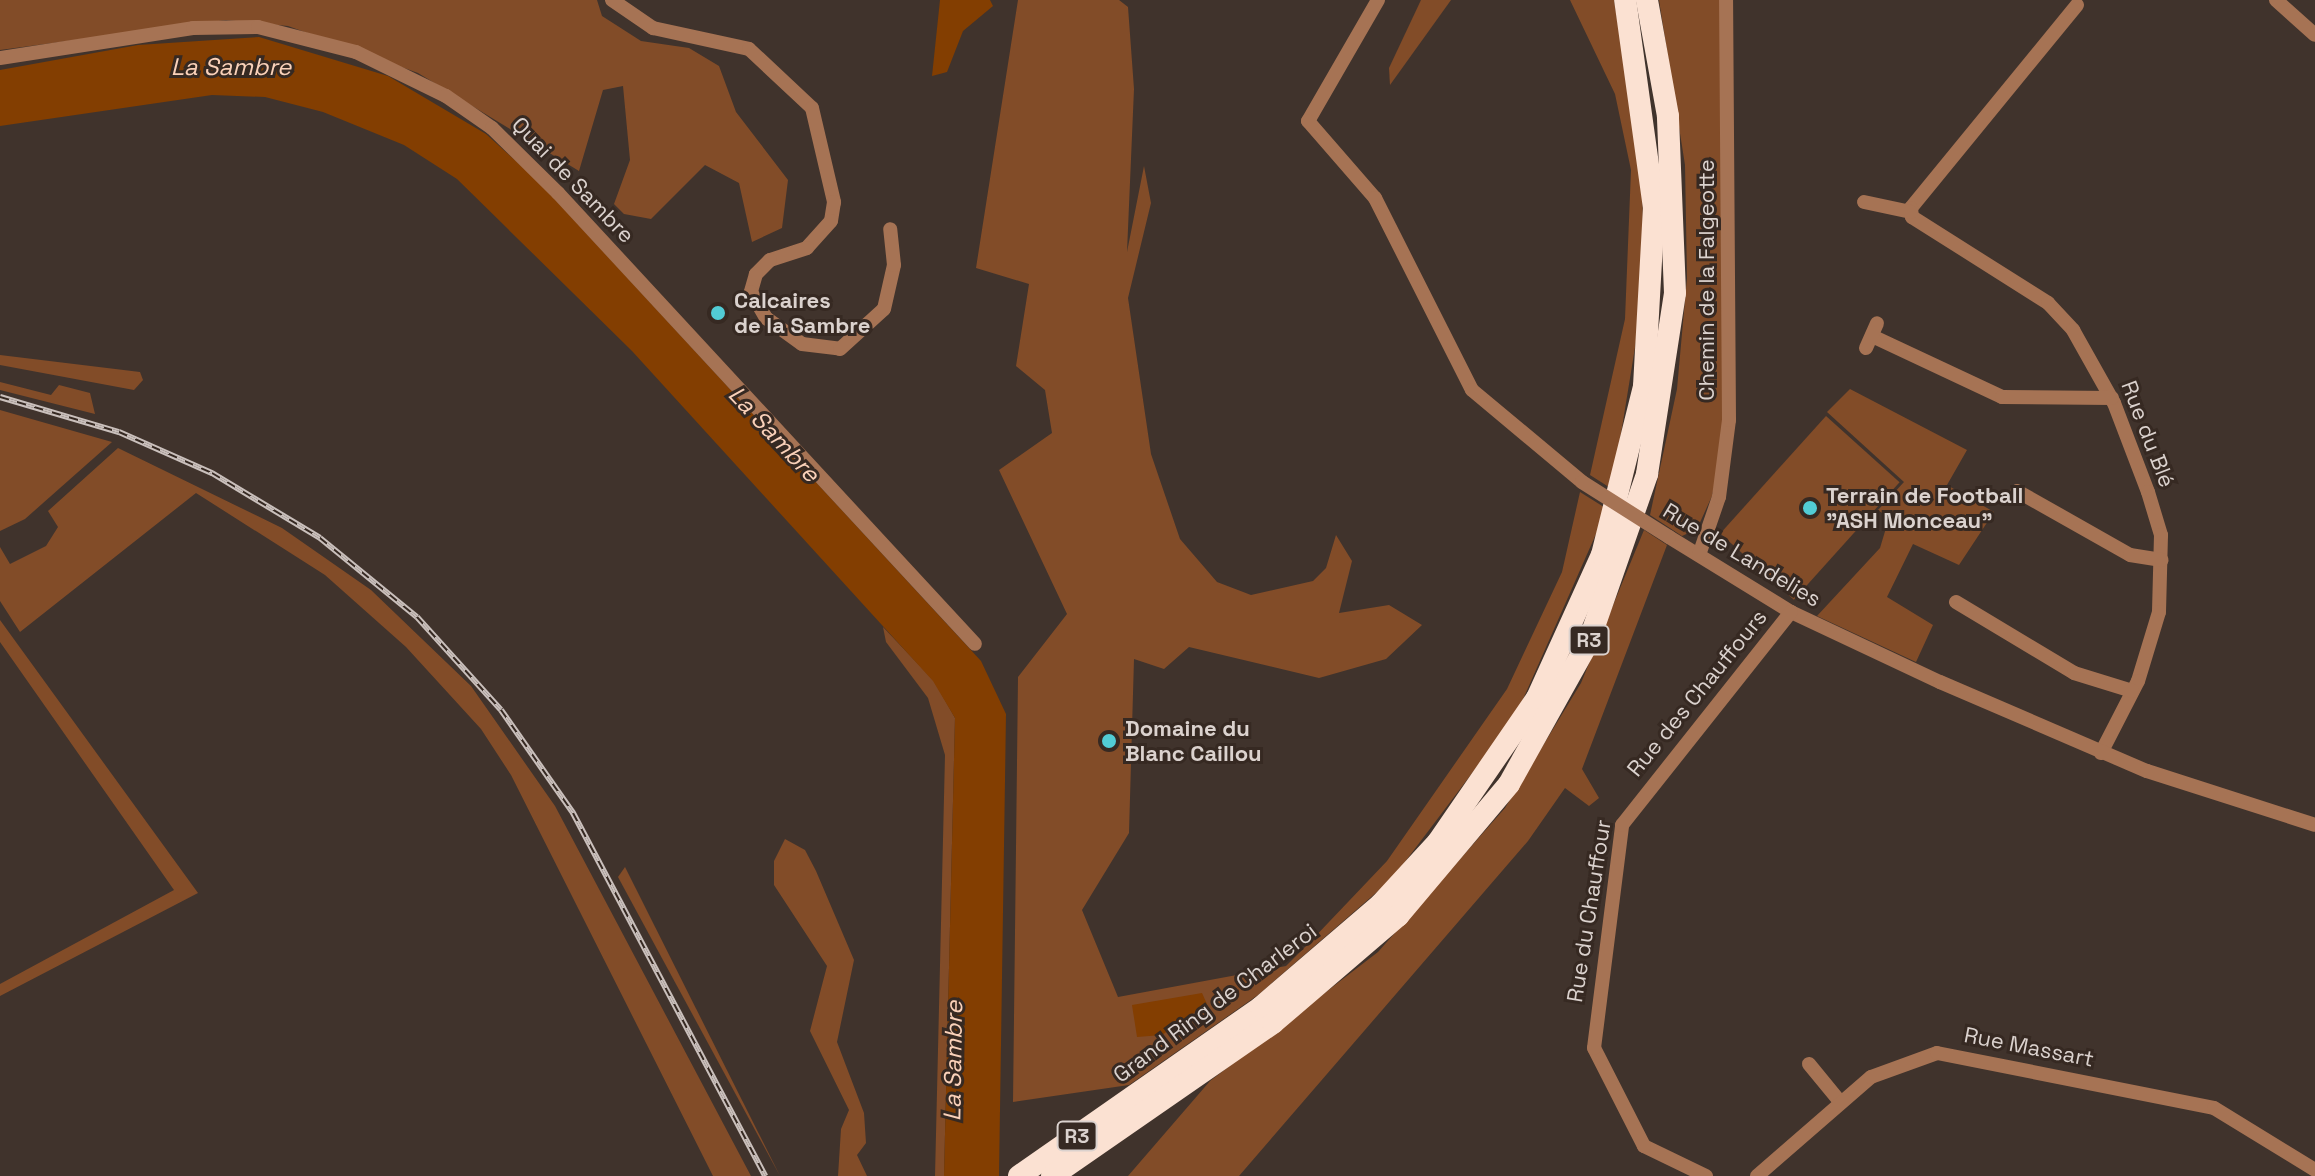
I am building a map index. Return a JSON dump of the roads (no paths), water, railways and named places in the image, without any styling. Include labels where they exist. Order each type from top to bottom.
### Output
[{"type":"highway","name":"Grand Ring de Charleroi","points":[[1052,1176],[1261,1007],[1381,904],[1494,768],[1571,632],[1627,470],[1654,293],[1646,119],[1625,0]]},
{"type":"highway","name":"Grand Ring de Charleroi","points":[[1019,1176],[1285,1014],[1398,916],[1509,784],[1589,641],[1647,474],[1675,293],[1668,116],[1647,0]]},
{"type":"street","points":[[612,0],[653,28],[749,49],[812,108],[834,202],[831,221],[807,248],[770,260],[756,274],[751,292],[766,318],[802,344],[840,349],[884,309],[894,265],[890,229]]},
{"type":"street","name":"Rue de Landelies","points":[[1378,0],[1308,121],[1375,198],[1472,390],[1582,482],[1791,612],[2101,753],[2315,825]]},
{"type":"street","name":"Chemin de la Falgeotte","points":[[1699,555],[1719,497],[1729,420],[1726,0]]},
{"type":"street","points":[[2276,0],[2315,35]]},
{"type":"street","points":[[1911,212],[2077,5]]},
{"type":"street","name":"Quai de Sambre","points":[[0,58],[193,28],[258,27],[356,52],[446,96],[547,181],[975,644]]},
{"type":"street","name":"Rue du Blé","points":[[1864,202],[1911,212],[2048,303],[2094,360],[2112,398],[2148,492],[2162,560],[2159,612],[2132,691],[2101,753]]},
{"type":"street","points":[[1872,336],[2002,397],[2112,398]]},
{"type":"street","points":[[2017,491],[2130,555],[2162,560]]},
{"type":"street","points":[[1956,602],[2074,673],[2132,691]]},
{"type":"street","name":"Rue des Chauffours","points":[[1637,801],[1791,612]]},
{"type":"street","name":"Rue du Chauffour","points":[[1637,801],[1622,825],[1592,1031],[1636,1136],[1655,1153],[1706,1176]]},
{"type":"street","name":"Rue Massart","points":[[1757,1176],[1841,1103],[1903,1060],[1971,1055],[2214,1108],[2315,1170]]},
{"type":"street","points":[[1809,1064],[1841,1103]]},
{"type":"water","points":[[940,0],[990,0],[993,6],[963,31],[947,72],[932,76]]},
{"type":"water","name":"La Sambre","points":[[259,37],[388,76],[486,134],[538,181],[981,661],[1006,714],[999,1176],[944,1176],[955,718],[933,681],[632,351],[457,179],[404,145],[323,112],[265,97],[212,95],[0,126],[0,70],[138,45]]},
{"type":"water","points":[[1202,993],[1207,1004],[1162,1035],[1137,1037],[1132,1005]]},
{"type":"railway","points":[[0,397],[119,432],[212,473],[320,538],[417,617],[501,710],[573,813],[765,1176]]},
{"type":"place","name":"Calcaires de la Sambre","points":[[718,313]]},
{"type":"place","name":"Terrain de Football \"ASH Monceau\"","points":[[1810,508]]},
{"type":"place","name":"Domaine du Blanc Caillou","points":[[1109,741]]}]
